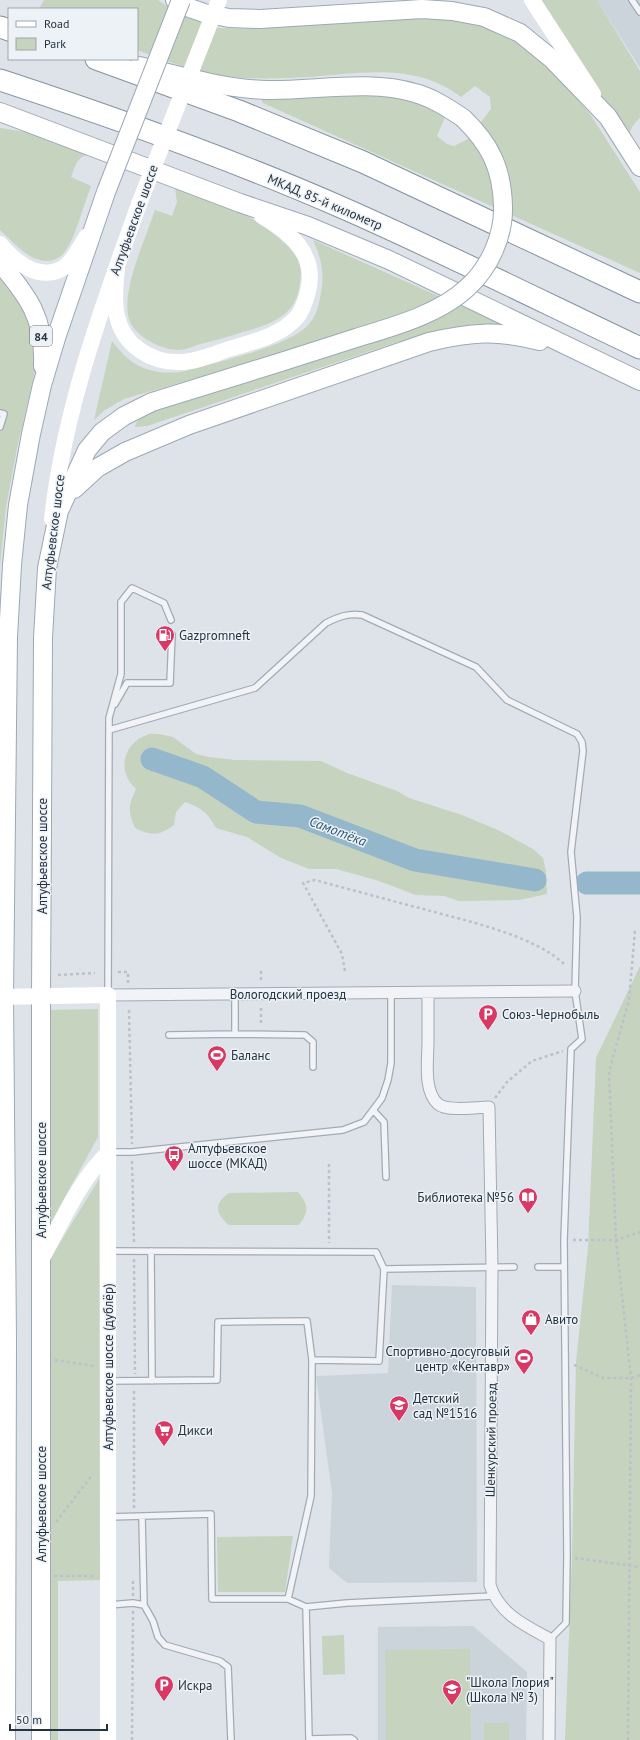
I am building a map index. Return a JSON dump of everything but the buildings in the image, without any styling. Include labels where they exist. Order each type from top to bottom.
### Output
[{"type":"highway","points":[[99,60],[239,111],[364,162],[640,292]]},
{"type":"highway","name":"МКАД, 85-й километр","points":[[0,80],[101,113],[221,158],[343,208],[640,348]]},
{"type":"main road","points":[[176,0],[184,6],[204,13],[229,18],[260,19],[422,9],[452,11],[484,17],[520,33],[552,59],[608,118],[640,167]]},
{"type":"main road","points":[[6,1740],[7,1334],[1,999],[8,637],[12,565],[20,497],[31,434],[42,385],[57,335],[106,192],[181,0]]},
{"type":"main road","points":[[46,568],[59,511],[87,450],[102,432],[124,416],[152,402],[380,331],[441,307],[468,288],[485,267],[497,243],[503,217],[503,188],[494,158],[479,133],[464,118],[441,103],[408,92],[382,87],[267,90],[239,87],[112,60]]},
{"type":"main road","points":[[0,112],[38,125],[240,203],[308,226],[389,260],[640,381]]},
{"type":"main road","name":"84","points":[[0,263],[23,290],[33,308],[40,329],[43,352],[42,385]]},
{"type":"main road","points":[[67,496],[97,468],[125,452],[189,425],[429,342],[455,336],[478,333],[500,334],[520,336],[546,342],[588,357]]},
{"type":"main road","name":"Алтуфьевское шоссе","points":[[41,1740],[41,997],[43,646],[46,568]]},
{"type":"street","name":"Алтуфьевское шоссе","points":[[46,568],[53,510],[65,440],[76,394],[139,204],[219,0]]},
{"type":"street","points":[[532,0],[608,118]]},
{"type":"street","points":[[0,118],[38,125]]},
{"type":"street","points":[[117,267],[115,294],[116,316],[124,334],[135,347],[151,357],[166,361],[181,362],[201,358],[266,337],[284,328],[297,317],[305,302],[310,286],[309,268],[305,255],[295,240],[282,227],[240,203]]},
{"type":"street","points":[[0,244],[10,256],[30,269],[39,272],[51,273],[64,268],[78,251],[97,217]]},
{"type":"street","name":"Вологодский проезд","points":[[1,999],[108,995],[235,994],[428,993],[454,996],[575,990]]},
{"type":"street","points":[[428,993],[427,1068],[433,1097],[438,1104],[449,1108],[489,1106]]},
{"type":"street","name":"Алтуфьевское шоссе (дублёр)","points":[[108,995],[108,1740]]},
{"type":"street","name":"Шенкурский проезд","points":[[489,1106],[492,1267],[490,1585],[493,1596]]},
{"type":"street","points":[[41,1260],[87,1177],[97,1163],[109,1152]]},
{"type":"street","points":[[493,1596],[515,1619],[550,1639],[549,1740]]},
{"type":"lane","points":[[632,0],[640,12]]},
{"type":"lane","points":[[0,413],[4,414],[0,427]]},
{"type":"lane","points":[[108,995],[109,730],[111,712],[121,674],[121,602],[132,588],[164,603],[171,620]]},
{"type":"lane","points":[[109,730],[255,688],[326,623],[340,616],[352,614],[362,615],[476,667],[506,700],[577,734],[582,742],[583,751],[571,852],[577,917],[575,990],[582,1039],[571,1049],[564,1240],[567,1556],[566,1623],[550,1639]]},
{"type":"lane","points":[[111,712],[127,683],[170,683],[172,635]]},
{"type":"lane","points":[[109,1152],[132,1152],[343,1130],[364,1122],[382,1098],[388,1080],[391,1063],[391,993]]},
{"type":"lane","points":[[235,994],[235,1034]]},
{"type":"lane","points":[[169,1035],[305,1035],[313,1042],[313,1067]]},
{"type":"lane","points":[[373,1110],[384,1122],[386,1177]]},
{"type":"lane","points":[[151,1250],[152,1380]]},
{"type":"lane","points":[[108,1252],[151,1250],[376,1252],[384,1269],[379,1361],[312,1360]]},
{"type":"lane","points":[[384,1269],[514,1267]]},
{"type":"lane","points":[[538,1267],[564,1267]]},
{"type":"lane","points":[[108,1375],[152,1380],[217,1380],[218,1322],[307,1321],[312,1360],[311,1496],[288,1599]]},
{"type":"lane","points":[[108,1517],[211,1514],[212,1599],[288,1599],[306,1607],[347,1603],[493,1596]]},
{"type":"lane","points":[[142,1517],[144,1605],[153,1621],[158,1637],[165,1645],[220,1661],[228,1667],[231,1740]]},
{"type":"lane","points":[[107,1605],[133,1603],[144,1605]]},
{"type":"lane","points":[[306,1607],[309,1739],[351,1738],[354,1740]]},
{"type":"path","points":[[345,971],[342,954],[303,883],[315,880],[497,929],[536,945],[560,960],[570,969]]},
{"type":"path","points":[[628,1740],[631,1378],[616,1240],[609,1072],[629,1000],[635,930]]},
{"type":"path","points":[[260,971],[261,986]]},
{"type":"path","points":[[58,975],[95,972]]},
{"type":"path","points":[[118,972],[128,972],[128,984]]},
{"type":"path","points":[[261,1008],[261,1034]]},
{"type":"path","points":[[489,1106],[506,1082],[532,1061],[571,1049]]},
{"type":"path","points":[[329,1164],[330,1252]]},
{"type":"path","points":[[564,1240],[616,1240],[640,1232]]},
{"type":"path","points":[[55,1353],[55,1360],[108,1375],[135,1372]]},
{"type":"path","points":[[565,1360],[603,1378],[631,1378],[640,1375]]},
{"type":"path","points":[[53,1526],[107,1456]]},
{"type":"path","points":[[567,1556],[629,1564],[640,1567]]},
{"type":"path","points":[[53,1569],[53,1576],[108,1576]]},
{"type":"shaded area","points":[[597,0],[640,0],[640,68]]},
{"type":"shaded area","name":"Детский сад №1516","points":[[392,1285],[476,1287],[477,1582],[347,1583],[329,1568],[332,1493],[316,1376],[388,1373]]},
{"type":"shaded area","name":"\"Школа Глория\" (Школа № 3)","points":[[473,1626],[527,1672],[526,1740],[378,1740],[378,1627]]},
{"type":"green space","points":[[44,0],[158,0],[180,15],[219,28],[255,29],[412,16],[476,22],[518,41],[559,78],[590,114],[640,192],[640,273],[263,103],[261,98],[356,94],[380,95],[404,99],[425,106],[445,117],[437,136],[447,144],[454,146],[468,139],[491,109],[490,97],[475,86],[461,97],[444,86],[426,79],[407,74],[388,72],[269,78],[245,78],[217,75],[177,64],[138,50],[138,8],[40,8]]},
{"type":"green space","points":[[537,0],[597,0],[640,71],[640,118],[631,128],[628,141]]},
{"type":"green space","points":[[0,128],[32,133],[89,154],[85,155],[79,160],[71,177],[91,186],[69,245],[65,252],[53,260],[44,261],[34,258],[20,249],[0,230]]},
{"type":"green space","points":[[175,188],[233,208],[268,229],[289,248],[300,265],[301,274],[296,299],[292,307],[286,313],[262,326],[181,350],[163,347],[140,335],[130,322],[128,315],[127,303],[132,276],[155,210],[172,216],[177,202]]},
{"type":"green space","points":[[313,240],[503,325],[464,326],[397,342],[147,426],[135,427],[141,417],[146,414],[176,404],[278,354],[124,399],[105,410],[94,420],[112,341],[126,357],[134,363],[151,370],[170,373],[181,372],[230,359],[268,347],[285,340],[309,324],[316,313],[323,279],[322,266]]},
{"type":"green space","points":[[0,273],[34,321],[39,354],[17,448],[6,507],[0,566]]},
{"type":"green space","points":[[148,734],[159,734],[173,737],[196,754],[209,757],[235,760],[321,761],[347,773],[397,791],[409,798],[462,815],[498,830],[533,849],[543,858],[546,871],[547,894],[519,900],[459,901],[444,896],[416,895],[376,880],[336,869],[309,869],[281,858],[247,837],[216,828],[204,812],[196,806],[185,802],[176,812],[174,825],[169,829],[155,834],[141,831],[135,828],[131,818],[130,805],[136,789],[125,772],[125,759],[130,747],[140,738]]},
{"type":"green space","points":[[640,966],[640,1740],[565,1740],[572,1556],[576,1362],[588,1248],[596,1058]]},
{"type":"green space","points":[[98,1009],[98,1137],[49,1226],[50,1010]]},
{"type":"green space","points":[[99,1179],[100,1580],[58,1581],[58,1740],[50,1740],[50,1259]]},
{"type":"green space","points":[[298,1192],[306,1205],[305,1216],[299,1225],[229,1225],[221,1217],[218,1209],[220,1201],[229,1193]]},
{"type":"green space","points":[[293,1536],[285,1592],[218,1592],[217,1537]]},
{"type":"green space","points":[[344,1635],[345,1674],[323,1675],[322,1636]]},
{"type":"green space","points":[[470,1649],[471,1740],[386,1740],[385,1650]]},
{"type":"green space","points":[[484,1723],[509,1723],[509,1740],[484,1740]]},
{"type":"waterway","name":"Самотёка","points":[[152,759],[203,777],[256,812],[300,816],[415,860],[535,880]]},
{"type":"waterway","name":"Самотёка","points":[[587,883],[640,883]]},
{"type":"place","name":"Gazpromneft","points":[[165,652]]},
{"type":"place","name":"Союз-Чернобыль","points":[[488,1031]]},
{"type":"place","name":"Баланс","points":[[217,1072]]},
{"type":"place","name":"Алтуфьевское шоссе (МКАД)","points":[[174,1172]]},
{"type":"place","name":"Библиотека №56","points":[[528,1214]]},
{"type":"place","name":"Авито","points":[[531,1336]]},
{"type":"place","name":"Спортивно-досуговый центр «Кентавр»","points":[[524,1375]]},
{"type":"place","name":"Детский сад №1516","points":[[399,1422]]},
{"type":"place","name":"Дикси","points":[[164,1447]]},
{"type":"place","name":"Искра","points":[[164,1702]]},
{"type":"place","name":"\"Школа Глория\" (Школа № 3)","points":[[452,1706]]}]
